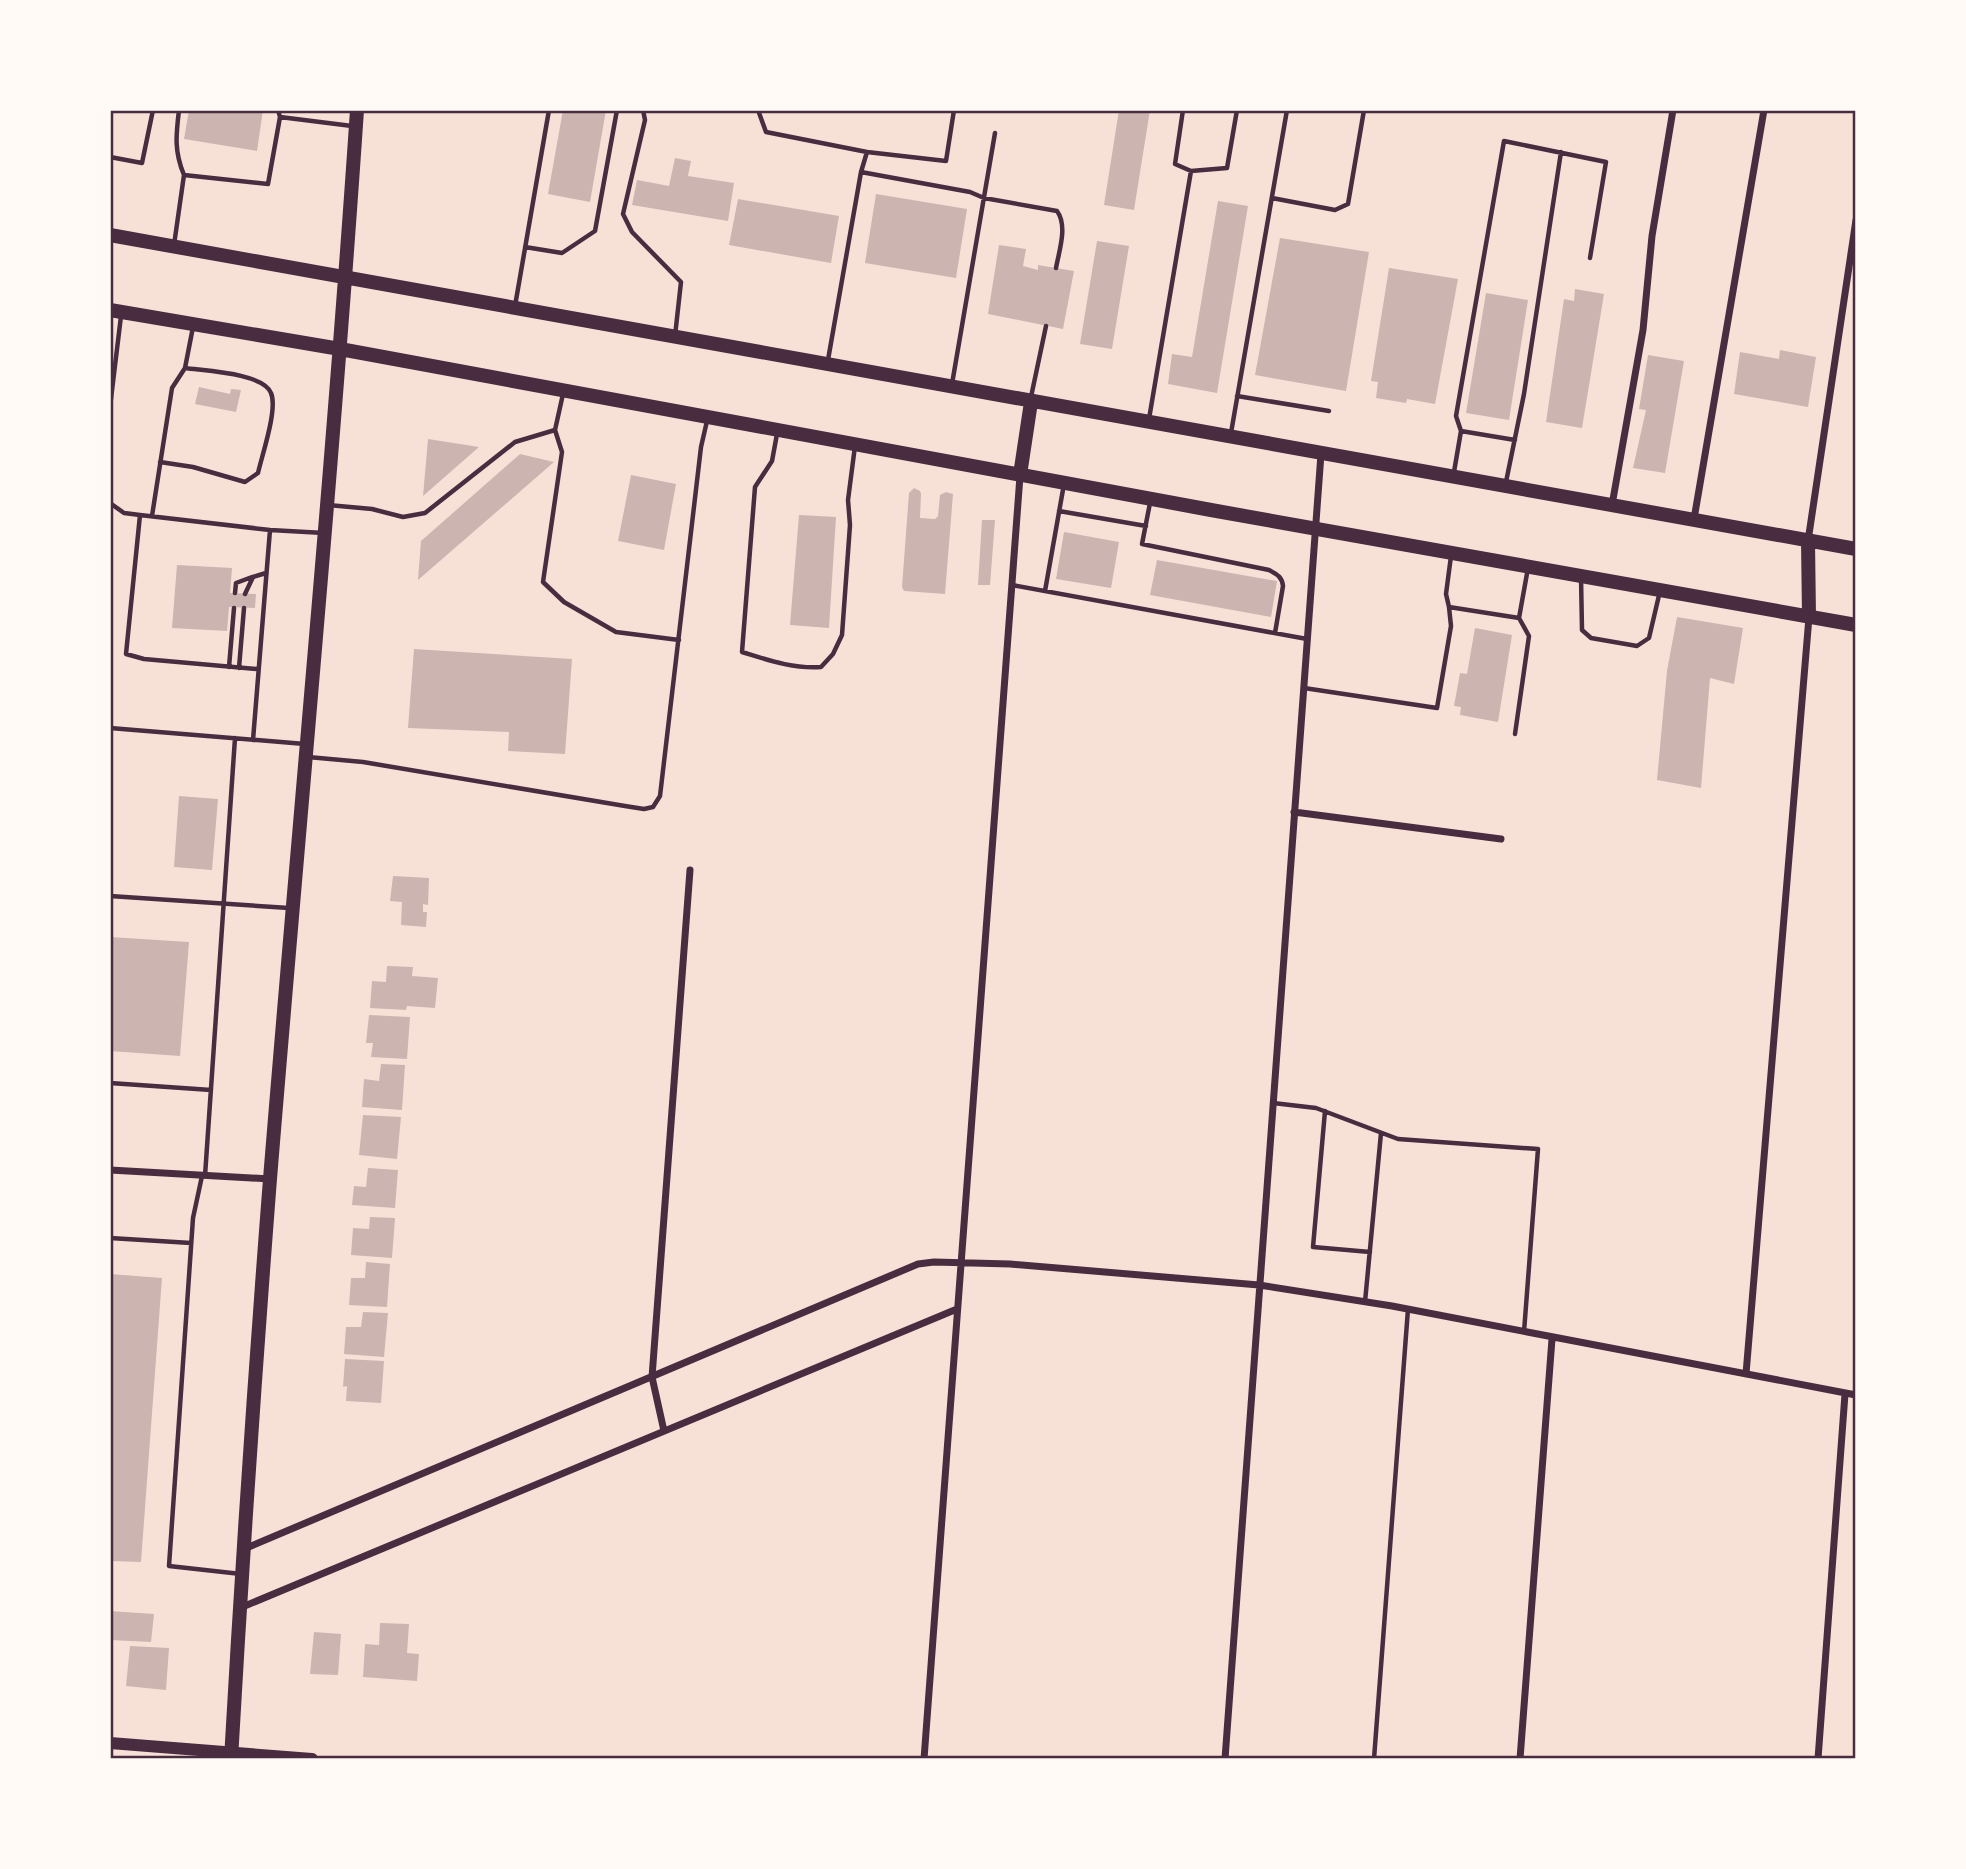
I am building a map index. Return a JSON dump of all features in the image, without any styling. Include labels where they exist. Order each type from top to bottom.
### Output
[{"type":"main road","points":[[231,1755],[270,1180],[358,110]]},
{"type":"main road","points":[[110,235],[1856,550]]},
{"type":"main road","points":[[116,311],[340,349],[1315,529],[1856,625]]},
{"type":"main road","points":[[1020,475],[1031,401]]},
{"type":"main road","points":[[1808,541],[1809,617]]},
{"type":"main road","points":[[110,1743],[231,1755],[312,1759]]},
{"type":"street","points":[[1612,505],[1643,330],[1651,236],[1673,110]]},
{"type":"street","points":[[1693,520],[1764,110]]},
{"type":"street","points":[[1808,541],[1856,220]]},
{"type":"street","points":[[1225,1759],[1321,454]]},
{"type":"street","points":[[924,1759],[1020,475]]},
{"type":"street","points":[[1746,1374],[1809,617]]},
{"type":"street","points":[[1294,812],[1501,839]]},
{"type":"street","points":[[664,1431],[652,1377],[690,870]]},
{"type":"street","points":[[110,1170],[270,1180]]},
{"type":"street","points":[[243,1549],[918,1264],[934,1262],[1010,1264],[1259,1285],[1408,1309],[1552,1339],[1856,1395]]},
{"type":"street","points":[[239,1608],[957,1309]]},
{"type":"street","points":[[1520,1759],[1552,1339]]},
{"type":"street","points":[[1818,1759],[1845,1394]]},
{"type":"lane","points":[[110,157],[142,163],[153,110]]},
{"type":"lane","points":[[174,247],[184,175],[176,158],[179,110]]},
{"type":"lane","points":[[184,175],[268,184],[280,117],[278,110]]},
{"type":"lane","points":[[514,308],[549,110]]},
{"type":"lane","points":[[525,247],[562,253],[595,232],[617,110]]},
{"type":"lane","points":[[643,110],[645,120],[623,214],[632,232],[681,282],[675,337]]},
{"type":"lane","points":[[758,110],[766,132],[867,152],[946,161],[954,110]]},
{"type":"lane","points":[[1183,110],[1175,164],[1191,171],[1227,168],[1237,110]]},
{"type":"lane","points":[[1230,438],[1287,110]]},
{"type":"lane","points":[[1272,198],[1335,210],[1348,204],[1364,110]]},
{"type":"lane","points":[[280,117],[356,126]]},
{"type":"lane","points":[[951,386],[995,133]]},
{"type":"lane","points":[[1453,477],[1461,431],[1456,416],[1459,393],[1504,141],[1606,162],[1590,258]]},
{"type":"lane","points":[[827,365],[867,152]]},
{"type":"lane","points":[[1505,486],[1515,440],[1561,152]]},
{"type":"lane","points":[[1148,423],[1191,171]]},
{"type":"lane","points":[[862,172],[1057,211],[1062,218],[1063,227],[1056,268]]},
{"type":"lane","points":[[110,407],[116,311]]},
{"type":"lane","points":[[152,516],[172,388],[186,368],[194,324]]},
{"type":"lane","points":[[1031,401],[1046,326]]},
{"type":"lane","points":[[160,462],[193,467],[245,482],[258,473],[272,408],[271,392],[260,381],[186,368]]},
{"type":"lane","points":[[564,390],[555,430],[562,452],[543,582],[564,603],[616,632],[679,640]]},
{"type":"lane","points":[[1237,396],[1329,411]]},
{"type":"lane","points":[[110,728],[253,740],[363,762],[625,806],[643,809],[653,807],[660,796],[701,447],[708,417]]},
{"type":"lane","points":[[327,505],[372,509],[403,517],[425,513],[515,442],[555,430]]},
{"type":"lane","points":[[777,430],[772,461],[755,487],[742,652],[792,666],[821,667],[833,654],[842,635],[850,525],[848,500],[855,444]]},
{"type":"lane","points":[[1461,431],[1515,440]]},
{"type":"lane","points":[[1045,591],[1064,483]]},
{"type":"lane","points":[[1151,498],[1142,544],[1269,569],[1278,574],[1283,586],[1275,634]]},
{"type":"lane","points":[[110,503],[124,513],[270,530],[324,533]]},
{"type":"lane","points":[[1059,511],[1146,526]]},
{"type":"lane","points":[[140,515],[126,654],[144,659],[257,669]]},
{"type":"lane","points":[[253,740],[270,530]]},
{"type":"lane","points":[[1304,688],[1437,708],[1451,626],[1446,594],[1452,553]]},
{"type":"lane","points":[[1515,734],[1529,636],[1519,618],[1528,567]]},
{"type":"lane","points":[[235,593],[236,583],[266,573]]},
{"type":"lane","points":[[245,594],[247,584],[253,576]]},
{"type":"lane","points":[[1581,576],[1582,630],[1591,638],[1637,646],[1649,638],[1660,590]]},
{"type":"lane","points":[[1011,585],[1307,639]]},
{"type":"lane","points":[[1449,607],[1519,618]]},
{"type":"lane","points":[[229,667],[234,608]]},
{"type":"lane","points":[[239,667],[244,608]]},
{"type":"lane","points":[[235,738],[211,1090],[204,1176],[193,1217],[169,1566],[242,1574]]},
{"type":"lane","points":[[110,896],[293,908]]},
{"type":"lane","points":[[110,1083],[211,1090]]},
{"type":"lane","points":[[1273,1103],[1316,1108],[1398,1139],[1538,1149],[1524,1333]]},
{"type":"lane","points":[[1325,1111],[1313,1247],[1370,1252]]},
{"type":"lane","points":[[1365,1302],[1381,1133]]},
{"type":"lane","points":[[110,1238],[191,1243]]},
{"type":"lane","points":[[1374,1759],[1408,1309]]},
{"type":"building","points":[[189,110],[263,110],[257,151],[184,139]]},
{"type":"building","points":[[563,110],[606,110],[590,202],[548,194]]},
{"type":"building","points":[[1119,110],[1150,110],[1134,210],[1104,205]]},
{"type":"building","points":[[675,158],[691,161],[688,176],[734,183],[728,221],[632,205],[637,180],[669,186]]},
{"type":"building","points":[[876,194],[967,209],[956,278],[865,263]]},
{"type":"building","points":[[738,199],[839,216],[831,263],[729,245]]},
{"type":"building","points":[[1218,201],[1248,206],[1217,393],[1168,384],[1172,354],[1192,357]]},
{"type":"building","points":[[1280,238],[1369,252],[1346,391],[1255,375]]},
{"type":"building","points":[[1097,241],[1129,246],[1112,349],[1080,344]]},
{"type":"building","points":[[999,245],[1026,249],[1023,266],[1038,270],[1038,265],[1074,271],[1063,329],[988,314]]},
{"type":"building","points":[[1389,268],[1458,279],[1435,404],[1407,399],[1406,403],[1376,398],[1378,382],[1371,381]]},
{"type":"building","points":[[1575,289],[1604,294],[1582,428],[1546,422],[1564,299],[1574,301]]},
{"type":"building","points":[[1486,293],[1528,300],[1509,420],[1466,413]]},
{"type":"building","points":[[1780,350],[1816,357],[1808,407],[1734,394],[1740,352],[1779,359]]},
{"type":"building","points":[[1648,355],[1684,361],[1665,473],[1633,468],[1646,410],[1639,409]]},
{"type":"building","points":[[199,387],[230,394],[231,389],[241,390],[236,412],[195,404]]},
{"type":"building","points":[[428,439],[479,447],[423,496]]},
{"type":"building","points":[[520,454],[554,462],[418,580],[421,541]]},
{"type":"building","points":[[631,475],[676,484],[664,550],[618,541]]},
{"type":"building","points":[[914,488],[921,494],[920,518],[935,519],[938,516],[940,495],[946,492],[953,494],[945,594],[904,591],[902,587],[909,493]]},
{"type":"building","points":[[799,515],[836,517],[829,628],[790,625]]},
{"type":"building","points":[[982,520],[995,520],[990,585],[978,585]]},
{"type":"building","points":[[1064,532],[1119,542],[1111,588],[1056,579]]},
{"type":"building","points":[[1157,560],[1277,581],[1271,617],[1150,595]]},
{"type":"building","points":[[177,565],[232,568],[230,593],[256,594],[255,608],[229,607],[227,631],[172,628]]},
{"type":"building","points":[[1677,617],[1743,628],[1734,684],[1710,678],[1701,788],[1657,780],[1667,671]]},
{"type":"building","points":[[1475,628],[1512,635],[1498,722],[1460,715],[1461,707],[1454,706],[1460,673],[1467,674]]},
{"type":"building","points":[[414,649],[572,659],[565,754],[508,751],[509,732],[408,728]]},
{"type":"building","points":[[179,796],[218,799],[212,870],[174,867]]},
{"type":"building","points":[[393,876],[429,878],[428,905],[423,904],[423,912],[427,912],[426,927],[401,925],[402,902],[390,901]]},
{"type":"building","points":[[110,937],[189,942],[180,1056],[110,1051]]},
{"type":"building","points":[[387,966],[413,967],[412,976],[438,978],[435,1008],[370,1008],[372,981],[386,982]]},
{"type":"building","points":[[369,1015],[410,1017],[407,1059],[371,1057],[373,1043],[366,1043]]},
{"type":"building","points":[[381,1064],[405,1065],[402,1110],[362,1107],[364,1079],[379,1081]]},
{"type":"building","points":[[363,1115],[401,1117],[397,1159],[359,1155]]},
{"type":"building","points":[[368,1168],[398,1170],[395,1208],[352,1205],[354,1186],[366,1187]]},
{"type":"building","points":[[370,1217],[395,1218],[392,1258],[351,1255],[353,1228],[369,1229]]},
{"type":"building","points":[[366,1262],[390,1264],[387,1307],[349,1305],[351,1278],[365,1278]]},
{"type":"building","points":[[110,1274],[162,1278],[141,1562],[110,1561]]},
{"type":"building","points":[[363,1312],[388,1313],[384,1357],[344,1354],[346,1327],[361,1327]]},
{"type":"building","points":[[345,1359],[384,1361],[381,1403],[346,1401],[347,1386],[343,1387]]},
{"type":"building","points":[[110,1611],[154,1614],[151,1642],[110,1640]]},
{"type":"building","points":[[380,1623],[409,1624],[407,1653],[419,1654],[417,1681],[363,1677],[365,1644],[379,1645]]},
{"type":"building","points":[[314,1632],[341,1634],[338,1675],[310,1674]]},
{"type":"building","points":[[130,1646],[169,1648],[166,1690],[126,1686]]}]
